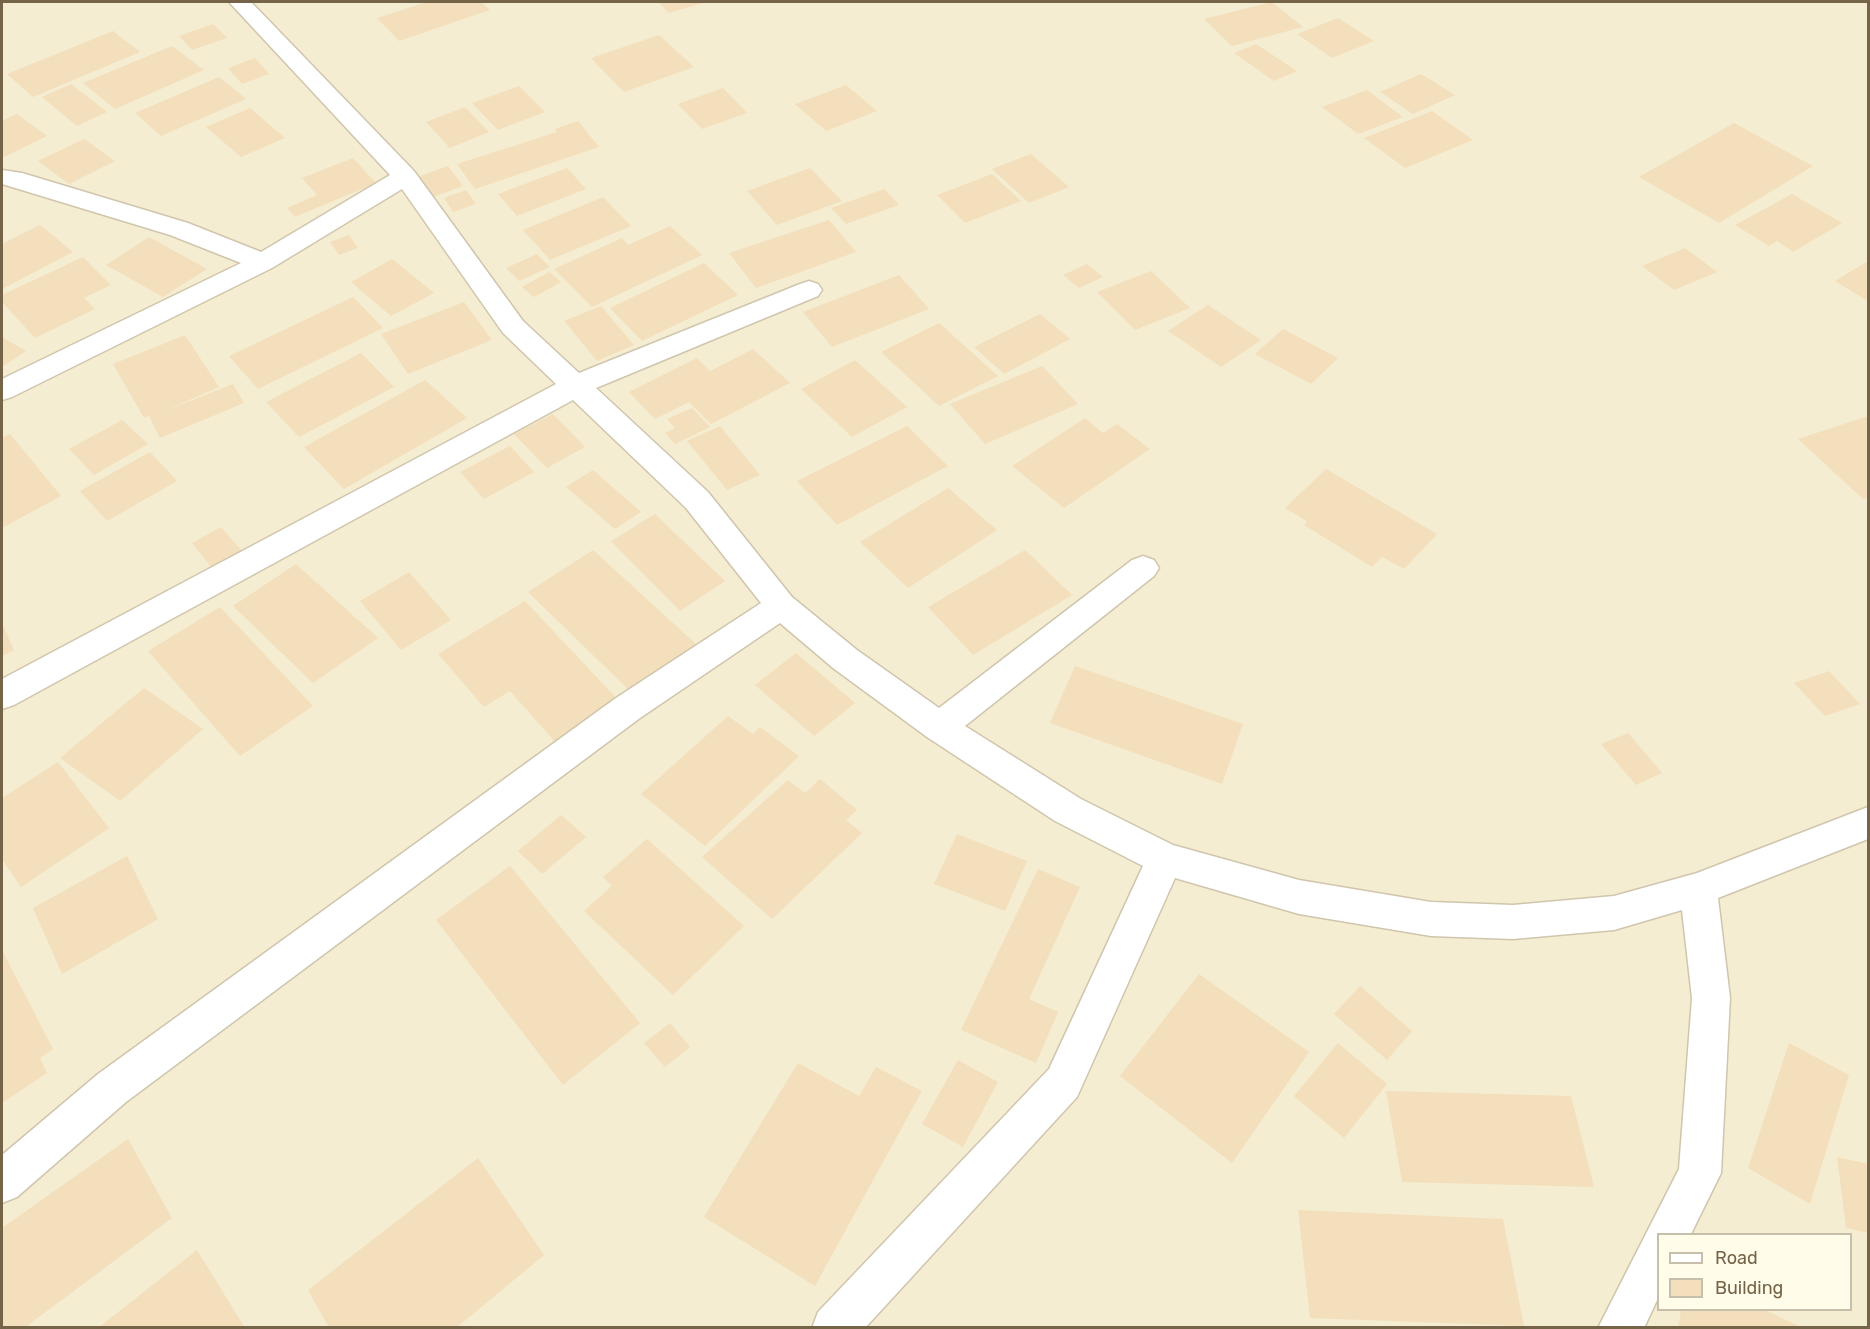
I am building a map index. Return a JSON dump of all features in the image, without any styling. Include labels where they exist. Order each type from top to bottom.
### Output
[{"type":"street","points":[[240,2],[405,176],[513,327],[697,500],[781,606],[845,658],[939,727],[1068,810],[1165,859],[1299,897],[1431,919],[1513,922],[1614,913],[1698,889],[1869,823]]},
{"type":"street","points":[[2,390],[263,262],[405,176]]},
{"type":"street","points":[[2,177],[13,178],[179,229],[263,262]]},
{"type":"street","points":[[2,695],[577,385],[809,290]]},
{"type":"street","points":[[939,727],[1143,568]]},
{"type":"street","points":[[2,1182],[112,1088],[628,708],[781,606]]},
{"type":"street","points":[[834,1328],[1063,1083],[1165,859]]},
{"type":"street","points":[[1669,1233],[1700,1173],[1711,998],[1698,889]]},
{"type":"street","points":[[1620,1328],[1657,1257]]},
{"type":"shaded area","points":[[2,2],[1868,2],[1868,1327],[2,1328]]},
{"type":"building","points":[[427,2],[481,2],[490,10],[399,41],[377,18]]},
{"type":"building","points":[[658,2],[706,2],[669,13]]},
{"type":"building","points":[[1272,2],[1303,27],[1232,46],[1204,19]]},
{"type":"building","points":[[1338,18],[1374,41],[1332,58],[1297,34]]},
{"type":"building","points":[[213,24],[227,38],[192,50],[179,36]]},
{"type":"building","points":[[113,31],[140,52],[33,97],[7,74]]},
{"type":"building","points":[[659,35],[694,67],[624,92],[591,58]]},
{"type":"building","points":[[1256,44],[1297,71],[1274,81],[1234,53]]},
{"type":"building","points":[[172,46],[204,70],[115,109],[83,83]]},
{"type":"building","points":[[255,58],[269,74],[242,84],[228,68]]},
{"type":"building","points":[[1421,74],[1455,95],[1413,114],[1380,92]]},
{"type":"building","points":[[219,77],[246,99],[161,136],[135,113]]},
{"type":"building","points":[[71,84],[107,112],[77,126],[42,97]]},
{"type":"building","points":[[846,85],[877,111],[826,131],[795,104]]},
{"type":"building","points":[[519,86],[545,112],[498,130],[472,103]]},
{"type":"building","points":[[723,88],[747,113],[702,129],[678,104]]},
{"type":"building","points":[[1367,90],[1403,117],[1358,134],[1322,107]]},
{"type":"building","points":[[465,107],[489,132],[450,148],[426,122]]},
{"type":"building","points":[[250,108],[285,138],[241,157],[206,127]]},
{"type":"building","points":[[1432,111],[1473,140],[1405,168],[1364,138]]},
{"type":"building","points":[[17,114],[47,136],[2,158],[2,121]]},
{"type":"building","points":[[578,121],[599,147],[475,189],[457,164],[557,132],[555,129]]},
{"type":"building","points":[[1734,123],[1813,166],[1719,223],[1639,177]]},
{"type":"building","points":[[84,139],[115,161],[69,184],[38,161]]},
{"type":"building","points":[[1031,154],[1069,187],[1029,203],[992,169]]},
{"type":"building","points":[[353,158],[376,183],[295,217],[287,208],[317,195],[302,178]]},
{"type":"building","points":[[448,166],[463,186],[434,197],[420,176]]},
{"type":"building","points":[[567,168],[586,189],[517,216],[498,194]]},
{"type":"building","points":[[810,168],[842,201],[777,225],[747,191]]},
{"type":"building","points":[[992,174],[1021,201],[965,223],[937,195]]},
{"type":"building","points":[[884,189],[899,205],[846,224],[831,208]]},
{"type":"building","points":[[466,190],[476,204],[453,212],[444,198]]},
{"type":"building","points":[[1792,194],[1842,223],[1793,252],[1777,241],[1769,246],[1735,225]]},
{"type":"building","points":[[603,197],[631,226],[550,260],[523,230]]},
{"type":"building","points":[[829,220],[856,252],[756,288],[729,253]]},
{"type":"building","points":[[40,225],[73,252],[2,289],[2,244]]},
{"type":"building","points":[[670,226],[702,255],[592,307],[554,269],[622,238],[628,245]]},
{"type":"building","points":[[349,235],[358,248],[339,255],[330,242]]},
{"type":"building","points":[[149,237],[207,269],[163,297],[106,265]]},
{"type":"building","points":[[1685,248],[1717,272],[1674,290],[1642,266]]},
{"type":"building","points":[[537,254],[550,267],[519,281],[506,268]]},
{"type":"building","points":[[83,257],[111,285],[84,298],[95,309],[35,338],[2,302],[2,295]]},
{"type":"building","points":[[392,259],[434,293],[391,316],[351,282]]},
{"type":"building","points":[[1868,261],[1868,301],[1835,281]]},
{"type":"building","points":[[704,263],[738,295],[642,341],[610,308]]},
{"type":"building","points":[[1087,264],[1103,277],[1079,288],[1063,275]]},
{"type":"building","points":[[1151,271],[1190,308],[1135,330],[1097,292]]},
{"type":"building","points":[[549,272],[561,282],[534,297],[522,287]]},
{"type":"building","points":[[899,275],[929,309],[832,347],[803,312]]},
{"type":"building","points":[[353,297],[383,328],[258,389],[229,356]]},
{"type":"building","points":[[464,302],[492,340],[408,374],[381,334]]},
{"type":"building","points":[[1208,305],[1261,340],[1221,367],[1168,331]]},
{"type":"building","points":[[601,306],[634,345],[597,361],[564,321]]},
{"type":"building","points":[[1040,314],[1070,339],[1004,374],[974,347]]},
{"type":"building","points":[[939,323],[998,376],[939,406],[881,352]]},
{"type":"building","points":[[1283,329],[1338,358],[1311,384],[1255,354]]},
{"type":"building","points":[[185,335],[219,387],[162,412],[233,384],[244,403],[160,438],[149,416],[144,418],[113,364]]},
{"type":"building","points":[[2,337],[26,351],[2,367]]},
{"type":"building","points":[[753,349],[790,383],[711,424],[689,402],[655,419],[629,392],[697,358],[710,371]]},
{"type":"building","points":[[361,353],[394,387],[299,437],[266,402]]},
{"type":"building","points":[[855,360],[907,407],[852,437],[801,389]]},
{"type":"building","points":[[1042,366],[1078,404],[985,444],[950,404]]},
{"type":"building","points":[[425,380],[467,418],[344,489],[304,447]]},
{"type":"building","points":[[692,408],[710,427],[675,444],[665,433],[675,428],[667,419]]},
{"type":"building","points":[[553,414],[585,447],[547,468],[514,434]]},
{"type":"building","points":[[1868,416],[1868,497],[1863,499],[1798,439]]},
{"type":"building","points":[[1085,418],[1103,433],[1117,424],[1150,449],[1064,508],[1012,466]]},
{"type":"building","points":[[122,420],[148,444],[94,475],[69,449]]},
{"type":"building","points":[[720,426],[760,475],[727,490],[687,441]]},
{"type":"building","points":[[907,426],[948,466],[837,525],[797,481]]},
{"type":"building","points":[[10,434],[61,496],[2,528],[2,438]]},
{"type":"building","points":[[510,446],[534,472],[484,499],[460,472]]},
{"type":"building","points":[[150,452],[177,481],[107,521],[80,491]]},
{"type":"building","points":[[1326,469],[1437,534],[1404,569],[1382,557],[1372,567],[1304,525],[1307,521],[1285,508]]},
{"type":"building","points":[[593,470],[641,512],[615,529],[566,487]]},
{"type":"building","points":[[948,488],[997,530],[908,588],[860,542]]},
{"type":"building","points":[[655,514],[725,581],[680,611],[611,541]]},
{"type":"building","points":[[221,527],[242,551],[212,568],[192,543]]},
{"type":"building","points":[[593,550],[697,645],[631,692],[528,592]]},
{"type":"building","points":[[1025,550],[1072,595],[973,655],[928,607]]},
{"type":"building","points":[[296,564],[378,638],[313,683],[233,606]]},
{"type":"building","points":[[409,572],[451,620],[401,650],[360,601]]},
{"type":"building","points":[[525,601],[620,702],[557,744],[510,691],[484,707],[438,654]]},
{"type":"building","points":[[220,607],[313,706],[240,756],[148,651]]},
{"type":"building","points":[[2,624],[14,650],[2,656]]},
{"type":"building","points":[[796,653],[855,703],[814,736],[755,685]]},
{"type":"building","points":[[1075,666],[1243,724],[1222,784],[1050,723]]},
{"type":"building","points":[[1829,671],[1860,704],[1825,716],[1794,683]]},
{"type":"building","points":[[144,688],[203,729],[120,801],[60,758]]},
{"type":"building","points":[[728,716],[753,734],[760,727],[799,756],[705,846],[641,794]]},
{"type":"building","points":[[1628,733],[1662,773],[1636,785],[1601,744]]},
{"type":"building","points":[[58,762],[109,828],[21,887],[2,859],[2,798]]},
{"type":"building","points":[[820,779],[857,810],[846,820],[862,833],[772,919],[702,857],[788,780],[805,793]]},
{"type":"building","points":[[561,815],[586,837],[542,874],[518,851]]},
{"type":"building","points":[[957,834],[1027,861],[1005,911],[934,884]]},
{"type":"building","points":[[647,839],[744,926],[673,995],[584,911],[612,886],[603,877]]},
{"type":"building","points":[[127,856],[158,919],[62,974],[33,908]]},
{"type":"building","points":[[510,866],[640,1023],[563,1085],[436,920]]},
{"type":"building","points":[[1038,869],[1080,887],[1029,999],[1058,1012],[1036,1063],[961,1030]]},
{"type":"building","points":[[2,950],[53,1049],[40,1058],[47,1073],[2,1103]]},
{"type":"building","points":[[1199,974],[1309,1052],[1232,1163],[1120,1076]]},
{"type":"building","points":[[1360,986],[1412,1031],[1387,1060],[1334,1014]]},
{"type":"building","points":[[670,1023],[690,1047],[665,1067],[644,1043]]},
{"type":"building","points":[[1338,1043],[1387,1084],[1344,1138],[1294,1096]]},
{"type":"building","points":[[1789,1043],[1849,1075],[1810,1204],[1748,1168]]},
{"type":"building","points":[[958,1060],[998,1082],[963,1147],[922,1124]]},
{"type":"building","points":[[798,1063],[859,1096],[876,1067],[922,1091],[815,1286],[704,1217]]},
{"type":"building","points":[[1386,1091],[1571,1096],[1594,1187],[1402,1182]]},
{"type":"building","points":[[128,1139],[172,1218],[24,1328],[2,1328],[2,1228]]},
{"type":"building","points":[[1837,1157],[1868,1164],[1868,1233],[1846,1228]]},
{"type":"building","points":[[478,1158],[544,1255],[456,1328],[329,1328],[308,1290]]},
{"type":"building","points":[[1298,1210],[1503,1219],[1524,1326],[1310,1318]]},
{"type":"building","points":[[197,1250],[245,1328],[98,1328]]},
{"type":"building","points":[[1681,1311],[1767,1311],[1803,1328],[1678,1328]]}]
